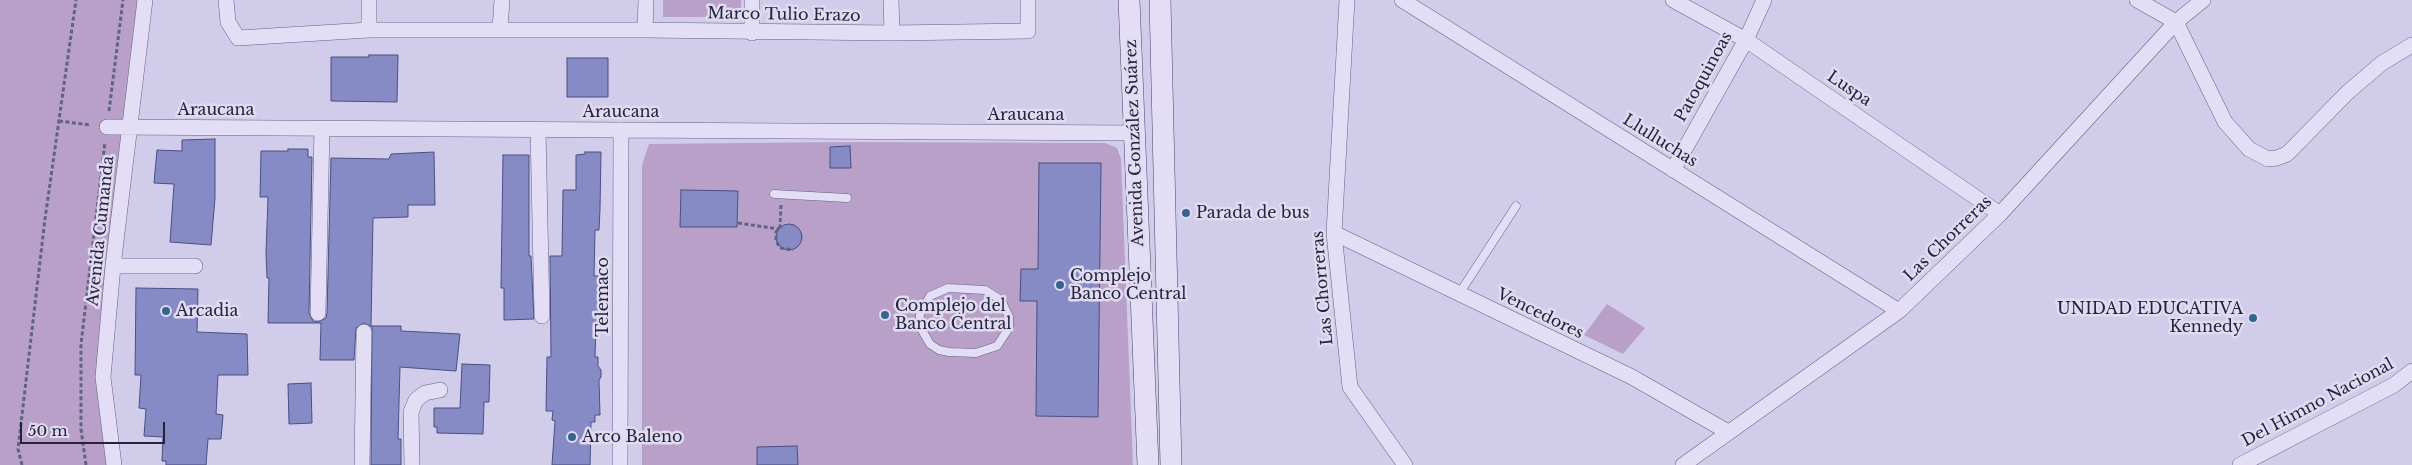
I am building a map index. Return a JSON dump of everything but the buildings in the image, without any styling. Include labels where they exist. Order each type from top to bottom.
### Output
[{"type":"main road","name":"Avenida González Suárez","points":[[1129,0],[1148,465]]},
{"type":"main road","name":"Avenida González Suárez","points":[[1160,0],[1171,465]]},
{"type":"street","name":"Avenida Cumanda","points":[[114,465],[103,377],[113,266],[145,0]]},
{"type":"street","name":"Marco Tulio Erazo","points":[[226,0],[228,22],[238,38],[369,30],[645,30],[892,33],[1028,31],[1028,0]]},
{"type":"street","points":[[369,30],[370,0]]},
{"type":"street","points":[[500,30],[502,0]]},
{"type":"street","points":[[645,30],[646,0]]},
{"type":"street","points":[[752,0],[752,32]]},
{"type":"street","points":[[891,0],[892,33]]},
{"type":"street","name":"Las Chorreras","points":[[1347,0],[1334,233],[1350,387],[1405,465]]},
{"type":"street","name":"Llulluchas","points":[[1402,0],[1899,311]]},
{"type":"street","name":"Luspa","points":[[1673,0],[1746,40],[2000,214]]},
{"type":"street","name":"Patoquinoas","points":[[1673,170],[1746,40],[1764,0]]},
{"type":"street","points":[[2137,0],[2176,22],[2224,122],[2249,149],[2268,158],[2277,158],[2287,154],[2368,74],[2412,45]]},
{"type":"street","name":"Las Chorreras","points":[[1683,465],[1899,311],[2000,214],[2176,22],[2203,0]]},
{"type":"street","name":"Araucana","points":[[107,127],[1134,133]]},
{"type":"street","points":[[318,313],[322,128]]},
{"type":"street","points":[[538,130],[542,316]]},
{"type":"street","name":"Telemaco","points":[[620,465],[621,130]]},
{"type":"street","name":"Vencedores","points":[[1334,233],[1632,377],[1728,432]]},
{"type":"street","points":[[113,266],[195,266]]},
{"type":"street","points":[[362,465],[364,332]]},
{"type":"street","name":"Del Himno Nacional","points":[[2240,465],[2394,385],[2412,371]]},
{"type":"street","points":[[412,465],[411,412],[416,400],[425,393],[440,390]]},
{"type":"lane","points":[[774,194],[847,198]]},
{"type":"lane","points":[[1458,294],[1516,206]]},
{"type":"lane","points":[[958,289],[984,290],[994,293],[1007,308],[1009,328],[997,346],[976,353],[950,352],[939,350],[930,344],[923,335],[919,325],[924,304],[938,291],[958,289]]},
{"type":"path","points":[[22,465],[18,449],[76,0]]},
{"type":"path","points":[[86,465],[81,429],[81,344],[123,0]]},
{"type":"path","points":[[59,121],[107,127]]},
{"type":"path","points":[[782,205],[779,229],[775,236],[777,245],[784,250],[793,250]]},
{"type":"path","points":[[738,223],[779,229]]},
{"type":"shaded area","points":[[0,0],[145,0],[103,377],[114,465],[0,465]]},
{"type":"shaded area","points":[[663,0],[741,0],[741,17],[663,17]]},
{"type":"shaded area","name":"Complejo del Banco Central","points":[[846,142],[1105,143],[1117,148],[1121,159],[1133,465],[642,465],[642,165],[649,144]]},
{"type":"shaded area","points":[[1607,304],[1645,328],[1623,354],[1584,335]]},
{"type":"place","name":"Parada de bus","points":[[1186,213]]},
{"type":"place","name":"Complejo Banco Central","points":[[1060,285]]},
{"type":"place","name":"Arcadia","points":[[166,311]]},
{"type":"place","name":"Complejo del Banco Central","points":[[885,315]]},
{"type":"place","name":"UNIDAD EDUCATIVA Kennedy","points":[[2253,318]]},
{"type":"place","name":"Arco Baleno","points":[[572,437]]}]
